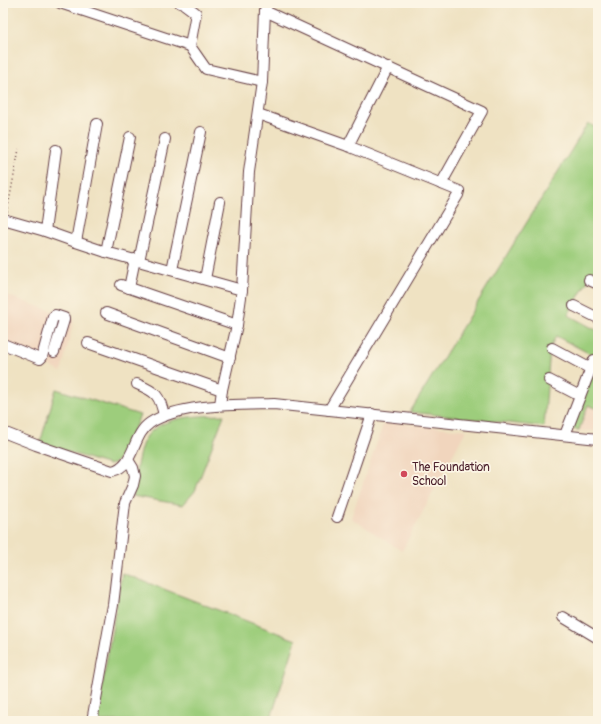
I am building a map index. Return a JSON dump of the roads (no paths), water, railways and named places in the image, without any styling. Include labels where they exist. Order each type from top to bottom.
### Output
[{"type":"street","points":[[60,3],[190,46],[206,69],[262,82]]},
{"type":"street","points":[[180,3],[184,4],[196,13],[190,46]]},
{"type":"street","points":[[220,405],[237,325],[242,290],[249,172],[262,82],[266,7],[482,111],[441,184]]},
{"type":"street","points":[[348,146],[388,67]]},
{"type":"street","points":[[258,114],[348,146],[458,190],[458,195],[330,410]]},
{"type":"street","points":[[76,242],[98,124]]},
{"type":"street","points":[[172,270],[201,132]]},
{"type":"street","points":[[106,252],[130,137]]},
{"type":"street","points":[[166,139],[137,260],[125,286],[237,325]]},
{"type":"street","points":[[45,231],[56,150]]},
{"type":"street","points":[[205,279],[220,202]]},
{"type":"street","points":[[4,219],[45,231],[106,252],[242,290]]},
{"type":"street","points":[[574,306],[598,318]]},
{"type":"street","points":[[106,313],[230,358]]},
{"type":"street","points":[[3,344],[40,359],[42,357],[53,317],[55,315],[64,318],[64,320],[54,352]]},
{"type":"street","points":[[88,343],[222,390]]},
{"type":"street","points":[[552,348],[593,364],[565,435]]},
{"type":"street","points":[[549,380],[580,396]]},
{"type":"street","points":[[136,384],[152,390],[157,395],[162,404],[164,416]]},
{"type":"street","points":[[3,432],[112,471],[120,470],[128,460],[142,430],[149,423],[177,412],[220,405],[274,404],[598,439]]},
{"type":"street","points":[[337,517],[372,414]]},
{"type":"street","points":[[92,721],[113,606],[125,503],[133,485],[135,476],[133,468],[128,460]]},
{"type":"street","points":[[563,617],[598,638]]},
{"type":"place","name":"The Foundation School","points":[[404,474]]}]
